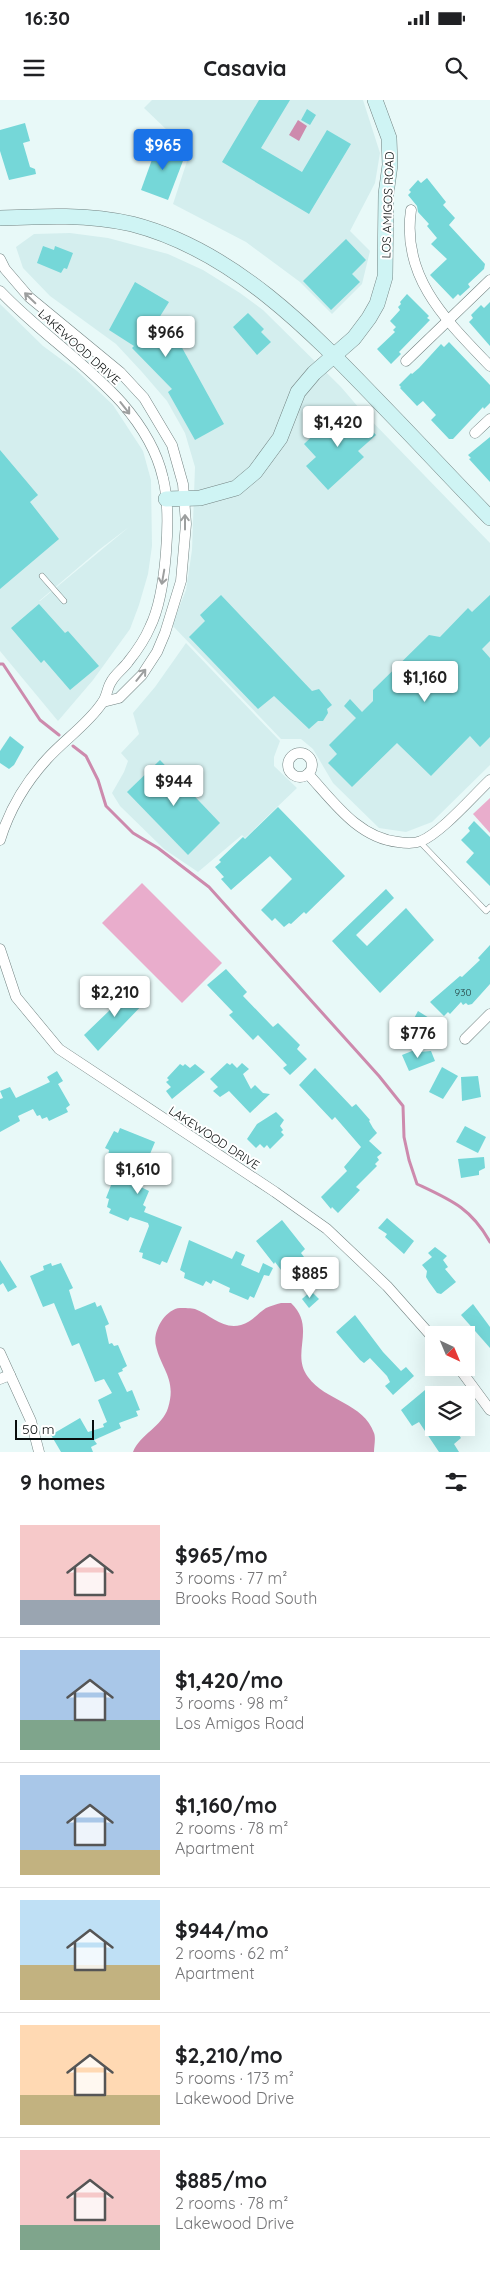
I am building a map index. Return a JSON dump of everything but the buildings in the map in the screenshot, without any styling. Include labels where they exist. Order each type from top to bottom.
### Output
[{"type":"street","name":"LOS AMIGOS ROAD","points":[[166,499],[200,498],[236,488],[255,472],[280,438],[298,392],[314,373],[354,338],[377,304],[385,277],[386,194],[391,155],[389,138],[376,100]]},
{"type":"street","points":[[411,210],[409,226],[411,249],[425,289],[447,321],[490,366]]},
{"type":"street","points":[[0,218],[75,216],[132,224],[164,235],[205,254],[248,282],[293,316],[490,518]]},
{"type":"street","name":"LAKEWOOD DRIVE","points":[[0,260],[5,269],[29,297],[120,372],[144,398],[172,445],[183,484],[186,524],[181,581],[162,639],[157,652],[142,675],[119,698],[103,702]]},
{"type":"street","points":[[406,361],[490,280]]},
{"type":"street","name":"LAKEWOOD DRIVE","points":[[0,291],[21,312],[95,375],[123,404],[151,444],[163,478],[166,499],[166,565],[158,606],[150,627],[129,661],[110,682],[103,702],[46,759],[28,783],[14,805],[0,840]]},
{"type":"street","points":[[475,434],[490,419]]},
{"type":"street","points":[[308,774],[351,820],[367,832],[385,841],[420,842],[435,832],[490,780]]},
{"type":"street","name":"LAKEWOOD DRIVE","points":[[0,949],[16,997],[59,1050],[275,1192],[327,1229],[387,1286],[425,1329]]},
{"type":"street","points":[[465,1039],[490,1014]]},
{"type":"street","points":[[0,1353],[5,1377],[31,1421],[39,1452]]},
{"type":"street","points":[[465,1376],[490,1410]]},
{"type":"lane","points":[[42,576],[64,601]]},
{"type":"lane","points":[[420,842],[486,911],[490,907]]},
{"type":"shaded area","points":[[152,100],[363,100],[380,153],[375,183],[350,231],[370,251],[362,284],[332,314],[300,282],[246,242],[173,204],[190,152],[144,108]]},
{"type":"shaded area","points":[[298,120],[307,126],[299,141],[289,135]]},
{"type":"shaded area","points":[[70,233],[108,238],[168,254],[203,270],[240,293],[263,310],[341,387],[490,543],[490,765],[432,822],[406,832],[379,828],[333,783],[313,749],[301,739],[281,739],[172,625],[186,590],[192,550],[195,467],[185,433],[167,401],[142,372],[116,344],[50,296],[23,268],[16,247],[34,234]]},
{"type":"shaded area","points":[[0,304],[43,346],[77,371],[113,405],[143,451],[151,480],[152,546],[148,574],[130,629],[93,680],[58,721],[0,651]],"holes":[[[129,527],[40,601],[100,549]]]},
{"type":"shaded area","points":[[186,643],[280,741],[274,757],[274,766],[297,788],[245,838],[242,835],[198,872],[164,849],[120,806],[112,793],[128,761],[121,753],[139,734],[133,713],[155,687]]},
{"type":"shaded area","points":[[490,798],[490,833],[473,814]]},
{"type":"shaded area","points":[[142,883],[222,963],[182,1003],[102,923]]},
{"type":"shaded area","points":[[281,1303],[291,1303],[298,1312],[302,1322],[301,1359],[308,1377],[324,1392],[362,1415],[369,1423],[375,1435],[374,1452],[133,1452],[141,1440],[165,1415],[168,1408],[171,1389],[155,1340],[161,1322],[169,1312],[174,1309],[192,1308],[223,1324],[235,1326],[245,1324],[266,1308]]},
{"type":"waterway","points":[[0,664],[3,664],[40,720],[59,735]]},
{"type":"waterway","points":[[73,746],[86,756],[98,780],[106,806],[133,833],[158,848],[209,887],[379,1076],[403,1106],[404,1137],[417,1184],[450,1200],[468,1213],[483,1230],[490,1242]]}]
